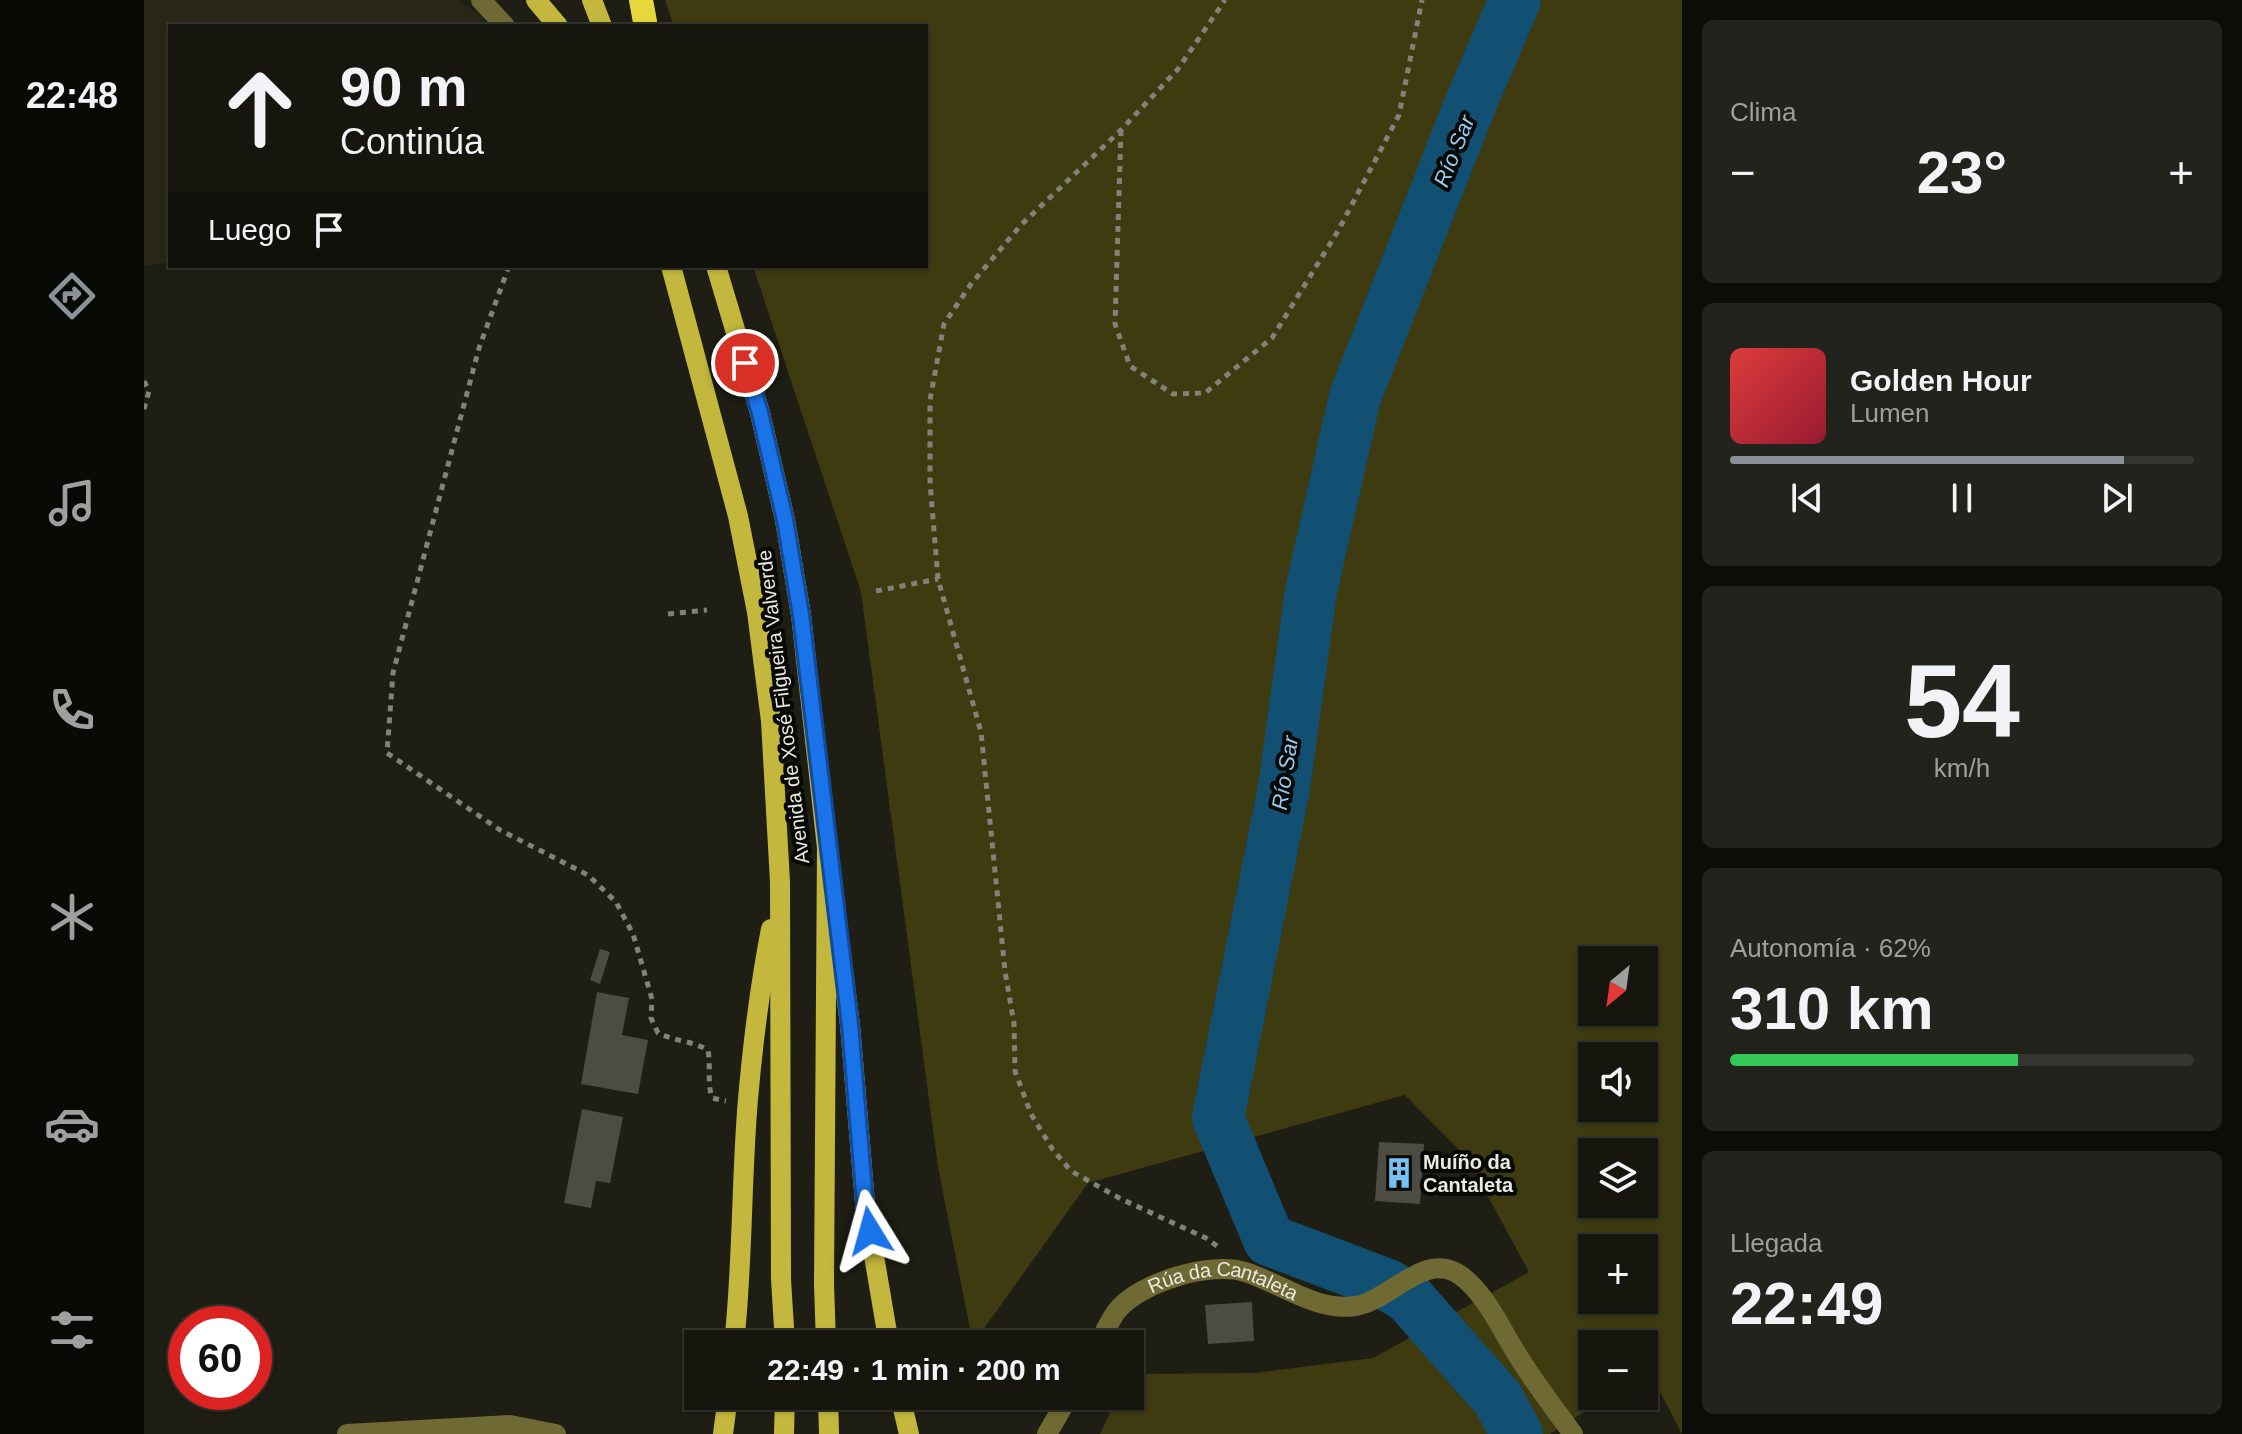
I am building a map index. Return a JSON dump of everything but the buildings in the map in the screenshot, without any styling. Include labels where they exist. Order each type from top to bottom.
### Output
[{"type":"main road","points":[[536,0],[556,24]]},
{"type":"main road","points":[[555,0],[571,24]]},
{"type":"main road","points":[[592,0],[601,24]]},
{"type":"main road","name":"Avenida de Xosé Filgueira Valverde","points":[[672,268],[738,516],[757,612],[771,721],[780,882],[781,1279],[784,1330]]},
{"type":"main road","name":"Avenida de Xosé Filgueira Valverde","points":[[717,268],[760,413],[785,520],[801,615],[827,848],[826,1330]]},
{"type":"main road","points":[[827,848],[850,1025],[865,1203],[887,1330]]},
{"type":"main road","points":[[735,1330],[748,1102],[759,991],[780,882]]},
{"type":"main road","points":[[723,1434],[726,1410]]},
{"type":"main road","points":[[784,1430],[785,1410]]},
{"type":"main road","points":[[828,1410],[829,1434]]},
{"type":"main road","points":[[903,1410],[909,1434]]},
{"type":"street","points":[[481,0],[503,24]]},
{"type":"street","name":"Rúa da Cantaleta","points":[[1106,1330],[1117,1311],[1135,1295],[1194,1273],[1231,1269],[1323,1304],[1340,1307],[1371,1302],[1428,1269],[1445,1268],[1459,1274],[1474,1287],[1519,1359],[1573,1434]]},
{"type":"street","points":[[1047,1434],[1061,1410]]},
{"type":"street","points":[[347,1434],[510,1425],[556,1434]]},
{"type":"path","points":[[1225,0],[1178,69],[1121,130],[1021,225],[971,284],[944,324],[930,400],[930,482],[938,579],[981,732],[1005,971],[1014,1024],[1015,1071],[1031,1114],[1053,1150],[1071,1171],[1121,1199],[1206,1238],[1218,1247],[1231,1269]]},
{"type":"path","points":[[1121,130],[1115,324],[1130,366],[1173,394],[1205,393],[1272,338],[1338,231],[1399,115],[1422,0]]},
{"type":"path","points":[[508,268],[479,348],[393,673],[387,753],[500,830],[588,875],[616,902],[633,934],[652,999],[651,1018],[658,1033],[674,1040],[694,1042],[708,1050],[711,1066],[708,1084],[712,1098],[734,1102]]},
{"type":"path","points":[[144,381],[149,391],[144,409]]},
{"type":"path","points":[[876,591],[938,579]]},
{"type":"path","points":[[668,614],[707,610]]},
{"type":"shaded area","points":[[144,0],[458,0],[479,14],[486,24],[168,24],[168,262],[144,266]]},
{"type":"shaded area","points":[[665,0],[1682,0],[1682,1434],[1658,1388],[1658,1330],[1578,1330],[1578,1410],[1587,1410],[1550,1434],[1100,1434],[1111,1410],[1144,1410],[1144,1374],[1254,1373],[1373,1358],[1529,1272],[1467,1158],[1405,1095],[1088,1183],[983,1330],[970,1330],[938,1167],[861,592],[754,268],[928,268],[928,24],[673,24]]},
{"type":"waterway","name":"Río Sar","points":[[1515,0],[1470,105],[1355,397],[1311,591],[1284,788],[1218,1118],[1269,1240],[1388,1285],[1409,1298],[1498,1399],[1517,1434]]},
{"type":"place","name":"Muíño da Cantaleta","points":[[1399,1173]]},
{"type":"route","points":[[745,363],[785,520],[801,615],[850,1025],[870,1231]]}]
